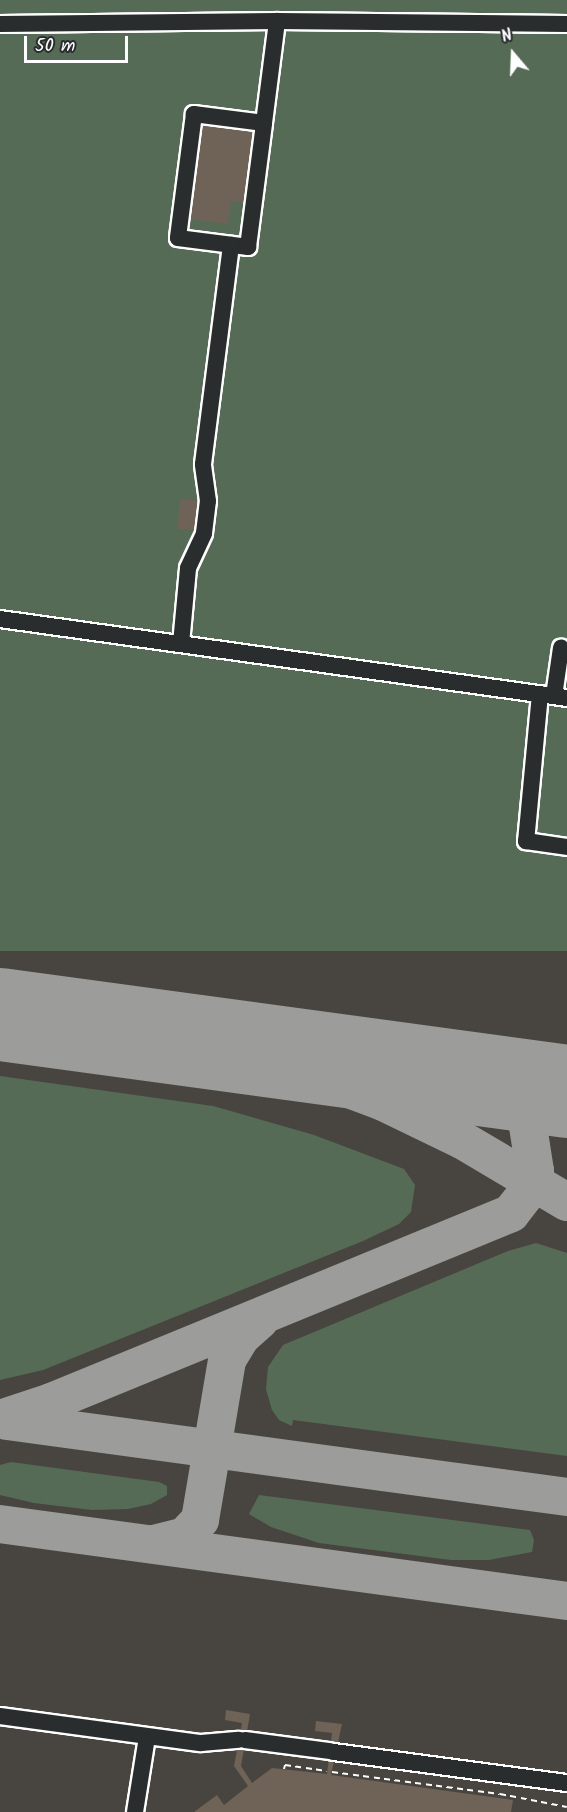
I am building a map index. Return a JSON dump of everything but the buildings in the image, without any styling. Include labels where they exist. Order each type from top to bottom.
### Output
[{"type":"lane","points":[[0,24],[277,21],[567,24]]},
{"type":"lane","points":[[264,123],[194,114],[178,238],[248,247],[264,123],[277,21]]},
{"type":"lane","points":[[181,644],[188,568],[204,533],[208,501],[203,464],[231,245]]},
{"type":"lane","points":[[0,619],[554,696]]},
{"type":"lane","points":[[561,648],[526,841],[567,847]]},
{"type":"lane","points":[[0,1716],[201,1743],[242,1740],[567,1783]]},
{"type":"lane","points":[[135,1812],[147,1737]]},
{"type":"path","points":[[284,1769],[285,1765],[327,1772]]},
{"type":"path","points":[[332,1772],[500,1794],[567,1808]]},
{"type":"path","points":[[500,1794],[502,1774]]},
{"type":"shaded area","points":[[0,0],[567,0],[567,1812],[0,1812]]},
{"type":"green space","points":[[0,0],[567,0],[567,951],[0,951]]},
{"type":"green space","points":[[0,1076],[213,1106],[314,1135],[404,1169],[415,1185],[411,1212],[399,1224],[363,1241],[43,1370],[0,1380]]},
{"type":"green space","points":[[536,1243],[567,1253],[567,1456],[293,1420],[292,1426],[279,1420],[272,1410],[266,1389],[268,1367],[283,1345],[508,1251]]},
{"type":"green space","points":[[11,1462],[159,1482],[167,1486],[167,1495],[151,1504],[128,1509],[92,1510],[34,1503],[0,1495],[0,1465]]},
{"type":"green space","points":[[259,1495],[530,1530],[534,1540],[532,1552],[489,1560],[451,1560],[319,1543],[271,1527],[249,1514]]},
{"type":"taxiway","points":[[195,1040],[298,1070],[381,1101],[462,1140],[567,1202]]},
{"type":"taxiway","points":[[0,1419],[51,1402],[511,1213],[526,1194],[535,1171],[527,1120],[503,1094],[471,1078]]},
{"type":"taxiway","points":[[154,1544],[185,1536],[200,1520],[227,1360],[241,1337],[260,1320]]},
{"type":"taxiway","points":[[7,1421],[567,1497]]},
{"type":"taxiway","points":[[0,1524],[567,1601]]},
{"type":"runway","points":[[0,1014],[567,1091]]}]
